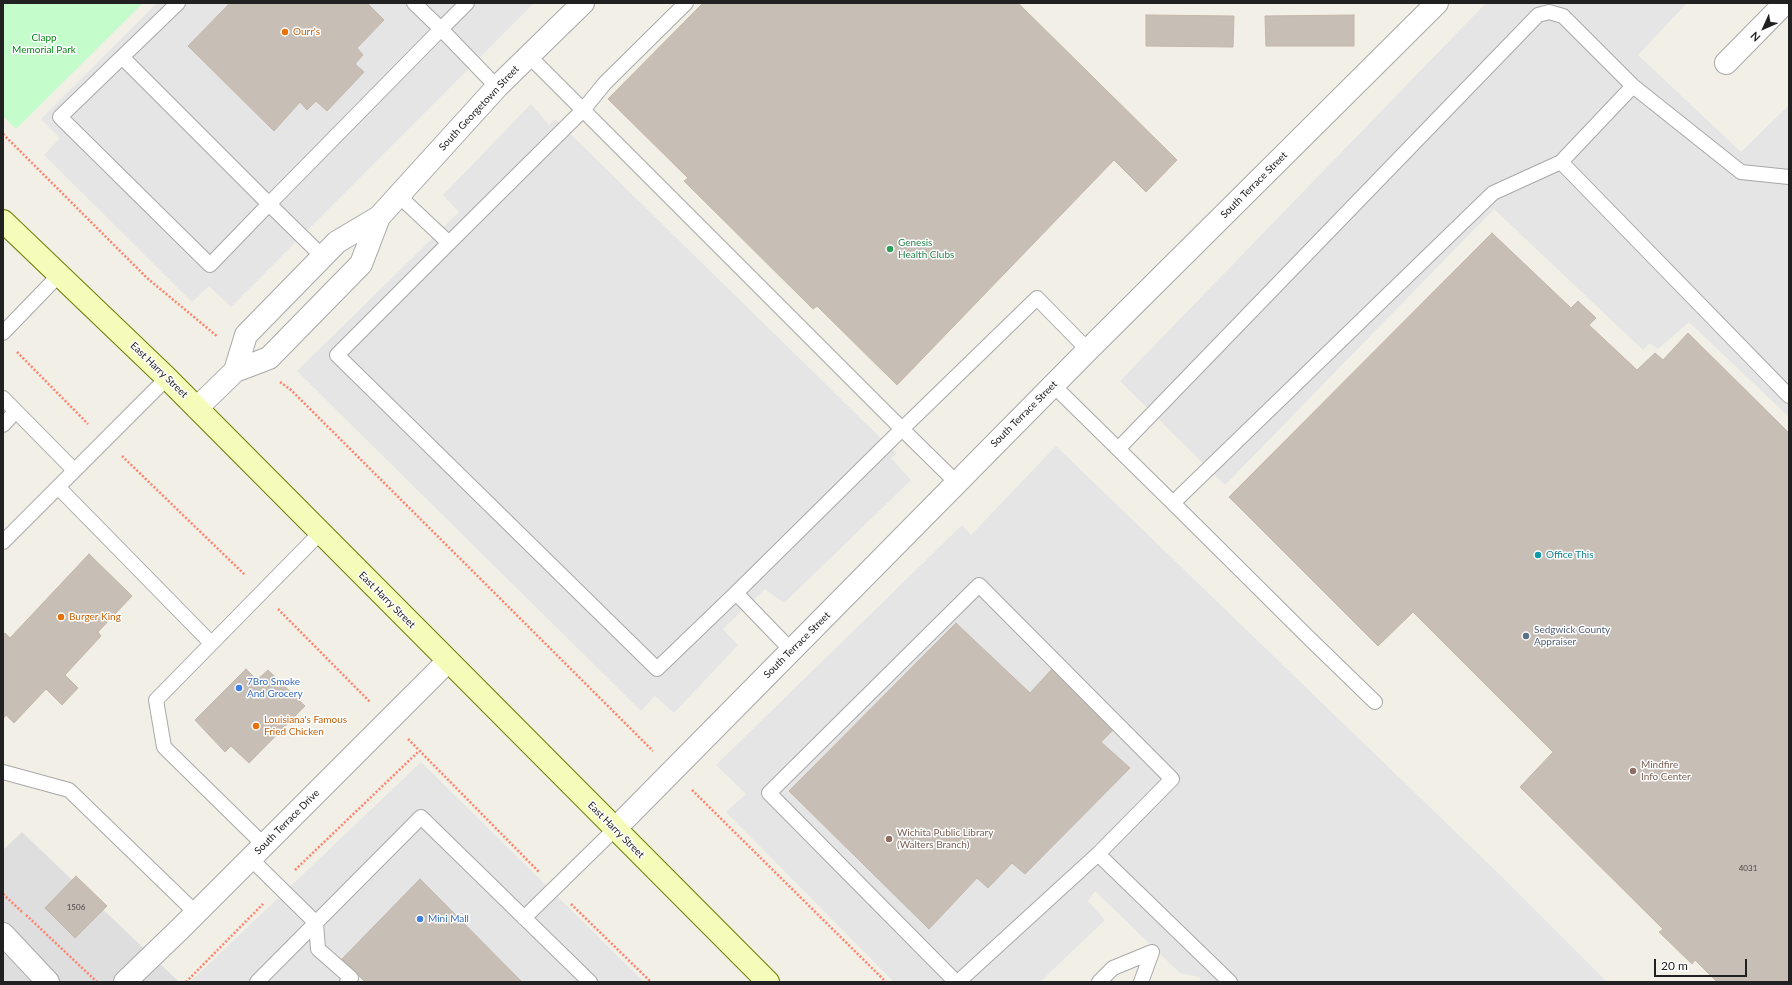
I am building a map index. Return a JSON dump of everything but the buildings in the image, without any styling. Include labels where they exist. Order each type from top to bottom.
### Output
[{"type":"main road","name":"East Harry Street","points":[[3,221],[167,378],[768,982]]},
{"type":"street","name":"South Georgetown Street","points":[[243,362],[246,335],[338,242],[379,217],[497,87],[528,55],[583,3]]},
{"type":"street","name":"South Terrace Street","points":[[615,829],[1053,385],[1437,3]]},
{"type":"street","points":[[1726,63],[1785,3]]},
{"type":"street","name":"South Georgetown Street","points":[[197,408],[243,362],[269,358],[361,264],[379,217]]},
{"type":"street","name":"South Terrace Drive","points":[[125,982],[448,661]]},
{"type":"street","points":[[3,934],[48,982]]},
{"type":"lane","points":[[178,3],[60,117],[210,265],[467,3]]},
{"type":"lane","points":[[414,3],[497,87]]},
{"type":"lane","points":[[686,3],[605,83],[583,110],[338,355],[657,669],[1037,298],[1088,350]]},
{"type":"lane","points":[[1118,448],[1538,15],[1549,12],[1563,16],[1633,86],[1741,172],[1789,177]]},
{"type":"lane","points":[[528,55],[957,483]]},
{"type":"lane","points":[[122,57],[323,257]]},
{"type":"lane","points":[[1173,503],[1493,193],[1561,162],[1633,86]]},
{"type":"lane","points":[[1561,162],[1789,396]]},
{"type":"lane","points":[[398,195],[449,243]]},
{"type":"lane","points":[[3,333],[59,275]]},
{"type":"lane","points":[[3,542],[167,378]]},
{"type":"lane","points":[[1053,385],[1310,640],[1375,702]]},
{"type":"lane","points":[[3,398],[74,470]]},
{"type":"lane","points":[[3,425],[16,412]]},
{"type":"lane","points":[[58,487],[211,643]]},
{"type":"lane","points":[[320,532],[156,700],[164,747],[257,852],[279,886],[316,923],[318,949],[351,981]]},
{"type":"lane","points":[[979,585],[1172,779],[1098,854],[957,982],[769,793],[979,585]]},
{"type":"lane","points":[[736,593],[792,650]]},
{"type":"lane","points":[[3,772],[69,790],[196,913]]},
{"type":"lane","points":[[257,982],[421,817],[590,982]]},
{"type":"lane","points":[[524,918],[615,829]]},
{"type":"lane","points":[[1098,854],[1230,982]]},
{"type":"lane","points":[[1098,982],[1113,968],[1152,952],[1141,982]]},
{"type":"path","points":[[3,134],[147,278],[206,328],[243,362],[291,390],[886,982]]},
{"type":"path","points":[[13,348],[261,592],[554,887],[651,982]]},
{"type":"path","points":[[186,982],[279,886],[419,751]]},
{"type":"path","points":[[3,894],[97,982]]},
{"type":"shaded area","points":[[157,3],[230,3],[188,46],[274,131],[300,102],[307,110],[363,55],[357,48],[384,20],[367,3],[534,3],[231,307],[209,286],[192,302],[44,155],[60,138],[41,119]]},
{"type":"shaded area","points":[[1486,3],[1687,3],[1638,55],[1741,152],[1789,105],[1789,417],[1689,322],[1658,349],[1650,343],[1643,350],[1494,209],[1225,485],[1120,381]]},
{"type":"shaded area","points":[[531,104],[549,125],[555,119],[897,454],[891,458],[911,480],[784,603],[765,589],[723,629],[738,645],[674,713],[655,696],[641,711],[297,371],[459,212],[443,195]]},
{"type":"shaded area","points":[[1056,446],[1498,873],[1607,982],[1200,982],[1200,977],[1180,973],[1095,891],[1088,901],[1105,920],[1040,982],[894,982],[726,812],[746,794],[716,765],[962,525],[971,535]],"holes":[[[956,623],[1030,693],[1052,670],[1113,730],[1101,742],[1129,768],[1025,874],[1012,863],[988,888],[977,878],[929,928],[789,791]]]},
{"type":"shaded area","points":[[421,762],[644,982],[522,982],[420,880],[352,969],[339,982],[190,982]]},
{"type":"shaded area","points":[[22,832],[179,982],[3,982],[3,850]]},
{"type":"green space","name":"Clapp Memorial Park","points":[[3,3],[143,3],[16,129],[3,116]]},
{"type":"place","name":"Ourr's","points":[[285,32]]},
{"type":"place","name":"Genesis Health Clubs","points":[[890,249]]},
{"type":"place","name":"Office This","points":[[1538,555]]},
{"type":"place","name":"Burger King","points":[[61,617]]},
{"type":"place","name":"Sedgwick County Appraiser","points":[[1526,636]]},
{"type":"place","name":"7Bro Smoke And Grocery","points":[[239,688]]},
{"type":"place","name":"Louisiana's Famous Fried Chicken","points":[[256,726]]},
{"type":"place","name":"Mindfire Info Center","points":[[1633,771]]},
{"type":"place","name":"Wichita Public Library (Walters Branch)","points":[[889,839]]},
{"type":"place","name":"Mini Mall","points":[[420,919]]}]
